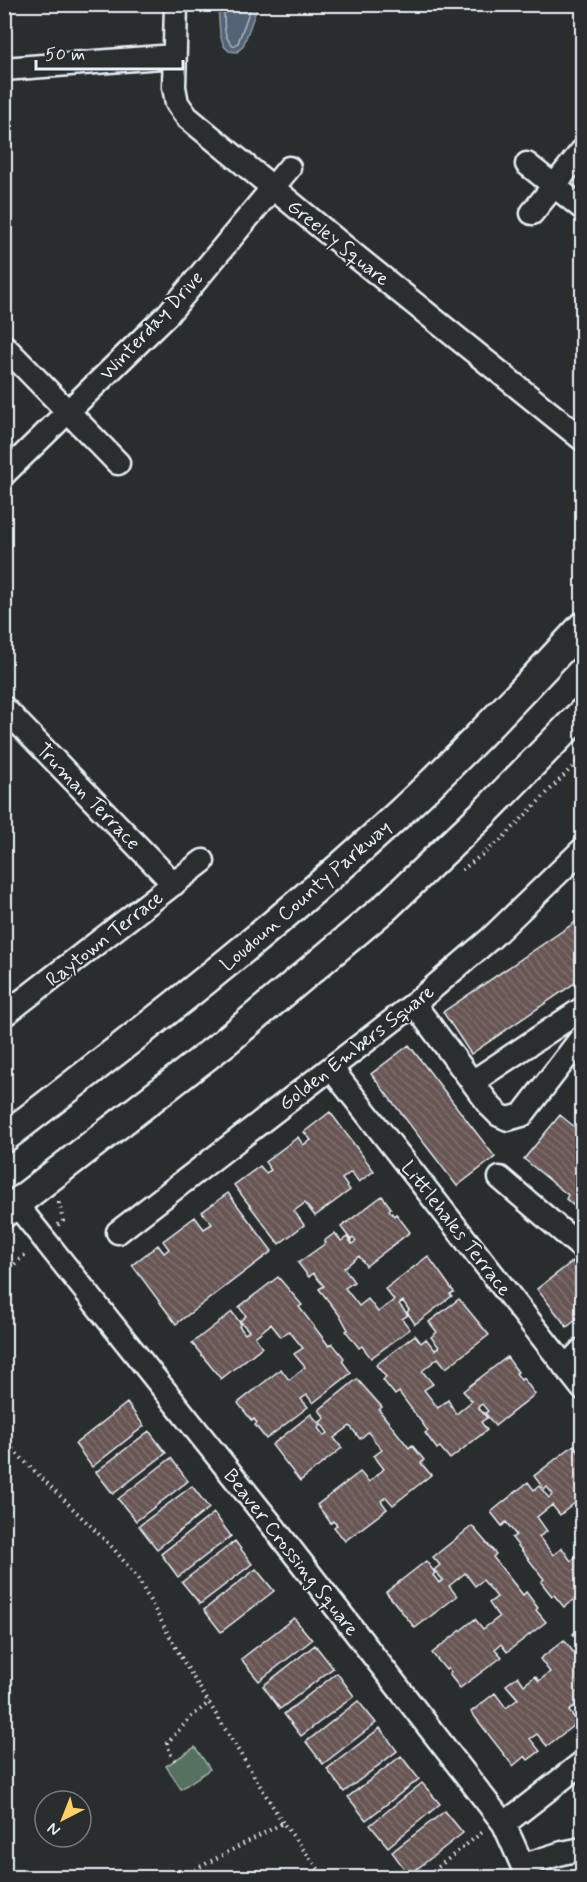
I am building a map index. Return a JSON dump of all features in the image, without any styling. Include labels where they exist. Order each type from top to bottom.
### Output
[{"type":"main road","name":"Loudoun County Parkway","points":[[4,1138],[185,998],[331,876],[398,815],[582,627]]},
{"type":"main road","points":[[10,1208],[225,1042],[387,906],[484,813],[582,713]]},
{"type":"street","name":"Greeley Square","points":[[176,4],[174,87],[177,103],[187,117],[582,439]]},
{"type":"street","points":[[4,69],[174,56]]},
{"type":"street","points":[[532,213],[582,151]]},
{"type":"street","points":[[527,164],[582,208]]},
{"type":"street","name":"Winterday Drive","points":[[4,474],[168,314],[289,168]]},
{"type":"street","points":[[4,346],[118,463]]},
{"type":"street","name":"Truman Terrace","points":[[4,708],[174,884]]},
{"type":"street","name":"Golden Embers Square","points":[[118,1232],[414,1004],[491,938],[582,850]]},
{"type":"street","name":"Raytown Terrace","points":[[4,1015],[203,861]]},
{"type":"street","points":[[414,1004],[499,1115],[508,1119],[522,1115],[582,1037]]},
{"type":"street","points":[[474,1082],[582,1009]]},
{"type":"street","name":"Littlehales Terrace","points":[[331,1068],[582,1388]]},
{"type":"street","points":[[500,1179],[582,1248]]},
{"type":"street","name":"Beaver Crossing Square","points":[[10,1208],[272,1525],[497,1825],[526,1871]]},
{"type":"street","points":[[565,1367],[582,1350]]},
{"type":"street","points":[[497,1825],[582,1763]]},
{"type":"street","points":[[526,1871],[562,1853],[582,1849]]},
{"type":"path","points":[[4,1441],[113,1548],[137,1577],[182,1659],[283,1823],[328,1878]]},
{"type":"path","points":[[175,1760],[167,1743],[192,1716],[210,1702]]},
{"type":"path","points":[[179,1878],[283,1823]]},
{"type":"path","points":[[424,1878],[497,1825]]},
{"type":"green space","points":[[195,1747],[210,1769],[181,1789],[166,1766]]},
{"type":"water","points":[[218,5],[258,5],[243,46],[237,52],[229,51],[224,46],[220,35]]},
{"type":"building","points":[[580,919],[582,923],[582,978],[471,1054],[443,1012]]},
{"type":"building","points":[[409,1045],[495,1157],[457,1186],[371,1074]]},
{"type":"building","points":[[330,1112],[374,1171],[359,1182],[351,1172],[342,1179],[350,1190],[315,1216],[305,1203],[294,1211],[304,1225],[279,1244],[234,1185],[260,1166],[266,1173],[271,1170],[265,1162],[298,1137],[303,1145],[311,1140],[304,1132]]},
{"type":"building","points":[[560,1115],[582,1133],[582,1213],[566,1199],[568,1195],[524,1159]]},
{"type":"building","points":[[228,1193],[272,1251],[176,1324],[132,1265],[158,1245],[164,1253],[169,1249],[163,1241],[195,1217],[204,1229],[212,1224],[202,1212]]},
{"type":"building","points":[[382,1196],[391,1208],[389,1210],[394,1216],[396,1214],[410,1232],[366,1266],[359,1256],[344,1268],[354,1282],[345,1288],[359,1306],[368,1299],[378,1312],[394,1300],[385,1289],[428,1256],[454,1292],[450,1294],[452,1296],[415,1324],[403,1301],[399,1304],[408,1315],[402,1319],[410,1329],[371,1358],[362,1346],[359,1348],[346,1331],[348,1330],[341,1317],[319,1289],[324,1286],[313,1273],[309,1277],[298,1263],[326,1243],[324,1241],[335,1233],[341,1241],[347,1237],[352,1244],[356,1241],[353,1238],[351,1240],[341,1227]]},
{"type":"building","points":[[573,1261],[582,1273],[582,1315],[567,1327],[537,1289]]},
{"type":"building","points":[[278,1277],[302,1305],[299,1307],[329,1346],[332,1343],[344,1358],[342,1361],[351,1373],[313,1403],[307,1395],[301,1399],[308,1407],[266,1439],[255,1425],[257,1423],[254,1419],[252,1421],[238,1403],[281,1369],[289,1380],[305,1367],[294,1354],[303,1348],[289,1331],[281,1337],[271,1324],[255,1337],[262,1347],[221,1379],[192,1343],[232,1312],[245,1334],[249,1331],[240,1321],[246,1316],[239,1307]]},
{"type":"building","points":[[459,1299],[489,1335],[446,1368],[438,1358],[422,1371],[433,1384],[424,1390],[438,1408],[448,1400],[456,1414],[472,1401],[463,1391],[507,1357],[521,1380],[523,1378],[535,1394],[495,1426],[485,1413],[488,1411],[482,1404],[478,1407],[487,1418],[481,1422],[487,1430],[450,1459],[440,1447],[437,1449],[425,1433],[428,1431],[399,1392],[395,1395],[383,1380],[386,1377],[376,1365],[415,1335],[421,1343],[426,1339],[435,1350],[439,1347],[431,1337],[437,1332],[429,1322]]},
{"type":"building","points":[[357,1379],[382,1407],[379,1410],[409,1448],[412,1445],[424,1460],[421,1463],[431,1475],[393,1505],[386,1497],[381,1501],[387,1509],[345,1541],[334,1527],[337,1525],[333,1521],[331,1523],[317,1505],[360,1472],[369,1482],[384,1469],[374,1456],[382,1450],[368,1432],[360,1439],[350,1426],[334,1438],[342,1448],[300,1481],[272,1445],[311,1414],[321,1426],[318,1428],[324,1436],[328,1433],[320,1422],[325,1418],[319,1410]]},
{"type":"building","points":[[127,1403],[144,1426],[92,1467],[75,1444]]},
{"type":"building","points":[[149,1431],[166,1453],[113,1494],[96,1472]]},
{"type":"building","points":[[574,1445],[582,1457],[582,1497],[560,1515],[552,1505],[537,1517],[547,1531],[539,1537],[553,1555],[562,1548],[571,1561],[582,1552],[582,1593],[564,1607],[541,1582],[544,1579],[512,1538],[516,1535],[506,1522],[502,1526],[491,1512],[528,1482],[534,1490],[539,1486],[549,1498],[553,1494],[547,1487],[544,1489],[534,1476]]},
{"type":"building","points":[[171,1458],[188,1481],[136,1521],[118,1499]]},
{"type":"building","points":[[192,1486],[209,1508],[157,1549],[139,1526]]},
{"type":"building","points":[[214,1513],[231,1536],[178,1577],[161,1554]]},
{"type":"building","points":[[472,1526],[496,1554],[493,1557],[523,1595],[526,1592],[546,1622],[507,1652],[501,1644],[495,1649],[502,1657],[460,1688],[449,1674],[451,1672],[448,1668],[446,1670],[432,1653],[475,1619],[483,1629],[499,1617],[489,1603],[497,1597],[483,1580],[475,1586],[465,1573],[449,1586],[457,1596],[415,1628],[386,1592],[426,1561],[439,1583],[443,1580],[434,1570],[440,1565],[433,1557]]},
{"type":"building","points":[[235,1541],[252,1564],[200,1604],[182,1582]]},
{"type":"building","points":[[256,1569],[274,1591],[221,1632],[204,1610]]},
{"type":"building","points":[[294,1618],[312,1640],[259,1681],[241,1659]]},
{"type":"building","points":[[582,1627],[582,1646],[573,1634]]},
{"type":"building","points":[[564,1640],[582,1663],[582,1713],[576,1705],[569,1711],[578,1722],[547,1746],[537,1734],[530,1739],[540,1751],[528,1760],[525,1756],[513,1766],[471,1712],[495,1693],[506,1708],[518,1699],[506,1685],[518,1676],[524,1685],[535,1676],[539,1681],[550,1672],[540,1659]]},
{"type":"building","points":[[315,1645],[333,1668],[280,1709],[263,1686]]},
{"type":"building","points":[[337,1673],[354,1696],[301,1736],[284,1714]]},
{"type":"building","points":[[358,1701],[376,1723],[323,1764],[306,1742]]},
{"type":"building","points":[[380,1728],[397,1751],[344,1792],[327,1769]]},
{"type":"building","points":[[401,1756],[419,1779],[366,1820],[348,1797]]},
{"type":"building","points":[[422,1783],[440,1804],[388,1847],[370,1825]]},
{"type":"building","points":[[445,1811],[463,1833],[409,1875],[392,1852]]}]
